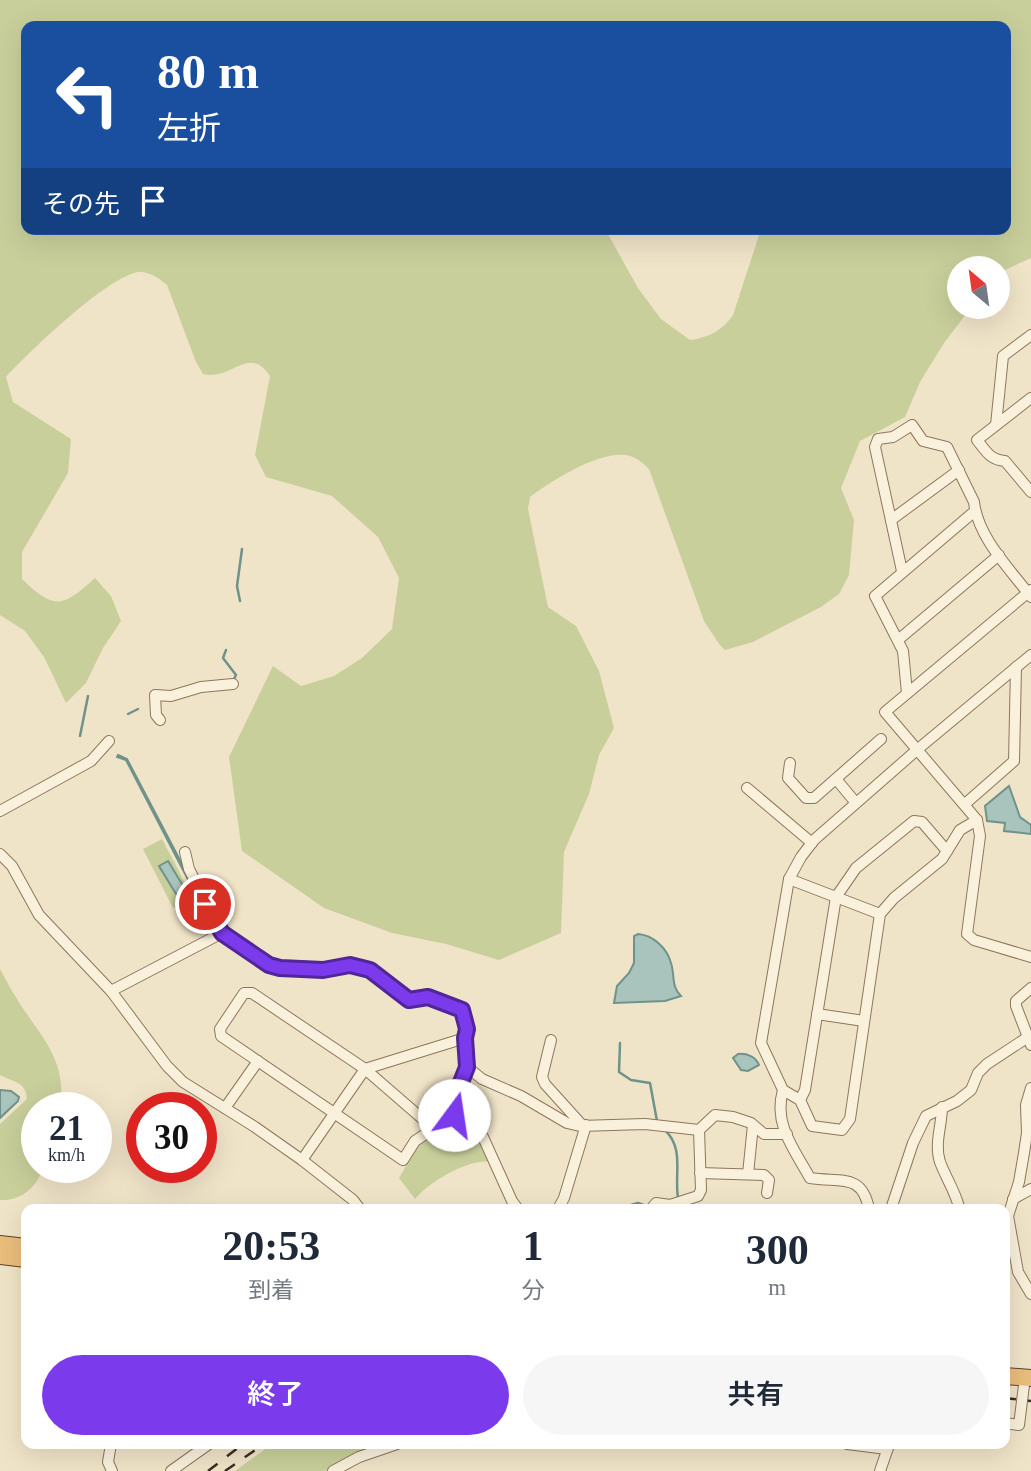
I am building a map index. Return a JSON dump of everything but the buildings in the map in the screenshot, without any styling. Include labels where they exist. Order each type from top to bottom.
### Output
[{"type":"highway","points":[[0,1244],[21,1246]]},
{"type":"highway","points":[[0,1256],[21,1258]]},
{"type":"highway","points":[[1010,1369],[1029,1375]]},
{"type":"highway","points":[[1010,1376],[1029,1375]]},
{"type":"street","points":[[996,425],[1003,356],[1031,335]]},
{"type":"street","points":[[1031,398],[977,440],[990,457],[1005,461],[1031,492]]},
{"type":"street","points":[[902,571],[875,447],[877,439],[893,437],[912,425],[923,441],[947,447],[974,502],[985,535],[1030,593],[885,712],[977,820],[980,836],[967,934],[974,940],[1031,957]]},
{"type":"street","points":[[891,520],[959,470]]},
{"type":"street","points":[[907,693],[903,651],[875,596],[975,511]]},
{"type":"street","points":[[898,640],[999,555]]},
{"type":"street","points":[[977,820],[960,830],[942,859],[894,898],[880,914],[850,1119],[842,1130],[812,1126],[800,1100],[783,1090],[761,1043],[789,878],[812,843],[1031,654]]},
{"type":"street","points":[[965,804],[1014,761],[1016,667]]},
{"type":"street","points":[[160,720],[156,715],[155,695],[171,696],[201,687],[233,684]]},
{"type":"street","points":[[790,763],[788,778],[806,798],[814,798],[881,739]]},
{"type":"street","points":[[0,811],[91,761],[108,741]]},
{"type":"street","points":[[836,779],[856,803]]},
{"type":"street","points":[[747,788],[812,843]]},
{"type":"street","points":[[800,1100],[805,1090],[836,897],[856,868],[914,821],[922,822],[947,851]]},
{"type":"street","points":[[185,852],[189,869],[222,933],[269,965],[323,970],[350,965],[370,970],[409,1000],[428,997],[462,1010],[467,1029],[467,1067],[456,1095],[454,1115]]},
{"type":"street","points":[[0,854],[12,866],[39,915],[111,991],[167,1066],[183,1082],[302,1160],[356,1204]]},
{"type":"street","points":[[789,878],[880,914]]},
{"type":"street","points":[[111,991],[222,933]]},
{"type":"street","points":[[893,1204],[913,1143],[926,1116],[964,1096],[971,1090],[978,1073],[987,1064],[1029,1041],[1016,1001],[1031,988]]},
{"type":"street","points":[[433,1128],[365,1069],[252,993],[244,993],[220,1029],[221,1036],[403,1160],[415,1141],[454,1115]]},
{"type":"street","points":[[817,1014],[864,1021]]},
{"type":"street","points":[[302,1160],[365,1069],[465,1038]]},
{"type":"street","points":[[551,1040],[542,1077],[545,1084],[584,1125]]},
{"type":"street","points":[[225,1108],[258,1061]]},
{"type":"street","points":[[467,1067],[481,1078],[538,1105],[558,1119],[584,1125],[645,1124],[699,1130]]},
{"type":"street","points":[[1010,1206],[1024,1153],[1027,1133],[1026,1105],[1031,1088]]},
{"type":"street","points":[[783,1090],[778,1105],[779,1115],[810,1178],[843,1180],[855,1184],[865,1193],[868,1204]]},
{"type":"street","points":[[942,1107],[938,1147],[940,1161],[959,1204]]},
{"type":"street","points":[[454,1115],[483,1137],[515,1204]]},
{"type":"street","points":[[673,1204],[698,1196],[701,1190],[699,1130],[715,1115],[733,1117],[753,1125],[764,1134],[787,1134]]},
{"type":"street","points":[[561,1204],[584,1125]]},
{"type":"street","points":[[748,1174],[753,1125]]},
{"type":"street","points":[[700,1173],[764,1175],[769,1180],[767,1193]]},
{"type":"street","points":[[1013,1199],[1031,1189]]},
{"type":"street","points":[[1010,1231],[1018,1261],[1018,1272],[1031,1294]]},
{"type":"street","points":[[1010,1424],[1018,1425],[1029,1375]]},
{"type":"street","points":[[109,1449],[108,1462],[112,1471]]},
{"type":"street","points":[[170,1471],[202,1449]]},
{"type":"street","points":[[333,1471],[359,1457],[382,1449]]},
{"type":"street","points":[[880,1471],[887,1449]]},
{"type":"green space","points":[[0,0],[1031,0],[1031,258],[1010,268],[1010,256],[947,256],[947,319],[962,319],[920,382],[905,417],[860,441],[841,488],[854,520],[849,575],[839,594],[821,607],[753,642],[725,650],[704,621],[649,469],[641,462],[625,455],[601,458],[562,476],[530,497],[528,509],[548,607],[576,626],[599,671],[614,728],[599,755],[589,794],[564,852],[561,933],[499,960],[446,944],[392,933],[324,908],[242,851],[229,757],[273,666],[301,686],[334,676],[362,658],[392,629],[399,578],[378,537],[332,496],[266,477],[255,455],[270,376],[254,363],[214,375],[203,374],[167,285],[150,274],[138,272],[108,287],[69,317],[6,377],[13,402],[71,439],[68,473],[22,552],[22,579],[43,596],[59,601],[75,595],[95,578],[111,596],[121,621],[103,648],[86,683],[66,703],[44,657],[25,631],[0,615]]},
{"type":"green space","points":[[162,839],[193,898],[173,908],[143,849]]},
{"type":"green space","points":[[0,969],[52,1053],[60,1078],[61,1092],[26,1092],[18,1083],[0,1075]]},
{"type":"green space","points":[[21,1105],[21,1183],[35,1183],[22,1195],[8,1200],[0,1200],[0,1124]]},
{"type":"green space","points":[[454,1120],[477,1135],[491,1162],[461,1167],[430,1185],[415,1199],[399,1178],[418,1145]]},
{"type":"green space","points":[[265,1449],[369,1449],[325,1471],[235,1471]]},
{"type":"water","points":[[118,755],[127,759],[213,923],[211,924],[126,760],[117,757]]},
{"type":"water","points":[[1009,786],[1020,817],[1031,825],[1031,834],[1004,831],[1005,823],[987,821],[985,806]]},
{"type":"water","points":[[168,861],[185,889],[176,894],[159,866]]},
{"type":"water","points":[[638,934],[659,943],[666,952],[671,963],[674,985],[681,996],[665,1001],[614,1003],[617,986],[634,963],[634,936]]},
{"type":"water","points":[[738,1054],[751,1056],[759,1065],[748,1071],[741,1070],[733,1058]]},
{"type":"water","points":[[0,1090],[11,1091],[19,1097],[0,1118]]},
{"type":"waterway","points":[[240,601],[237,586],[242,549]]},
{"type":"waterway","points":[[226,650],[223,658],[236,675],[233,681]]},
{"type":"waterway","points":[[80,736],[88,696]]},
{"type":"waterway","points":[[128,714],[138,709]]},
{"type":"waterway","points":[[620,1043],[619,1072],[631,1080],[650,1083],[657,1121]]},
{"type":"waterway","points":[[664,1129],[677,1153],[678,1198]]},
{"type":"waterway","points":[[634,1204],[641,1204]]},
{"type":"railway","points":[[1010,1399],[1031,1401]]},
{"type":"railway","points":[[208,1471],[237,1449]]},
{"type":"railway","points":[[225,1471],[257,1449]]},
{"type":"route","points":[[205,904],[222,933],[269,965],[299,970],[323,970],[350,965],[370,970],[409,1000],[428,997],[462,1010],[467,1029],[467,1067],[456,1095],[454,1115]]}]
